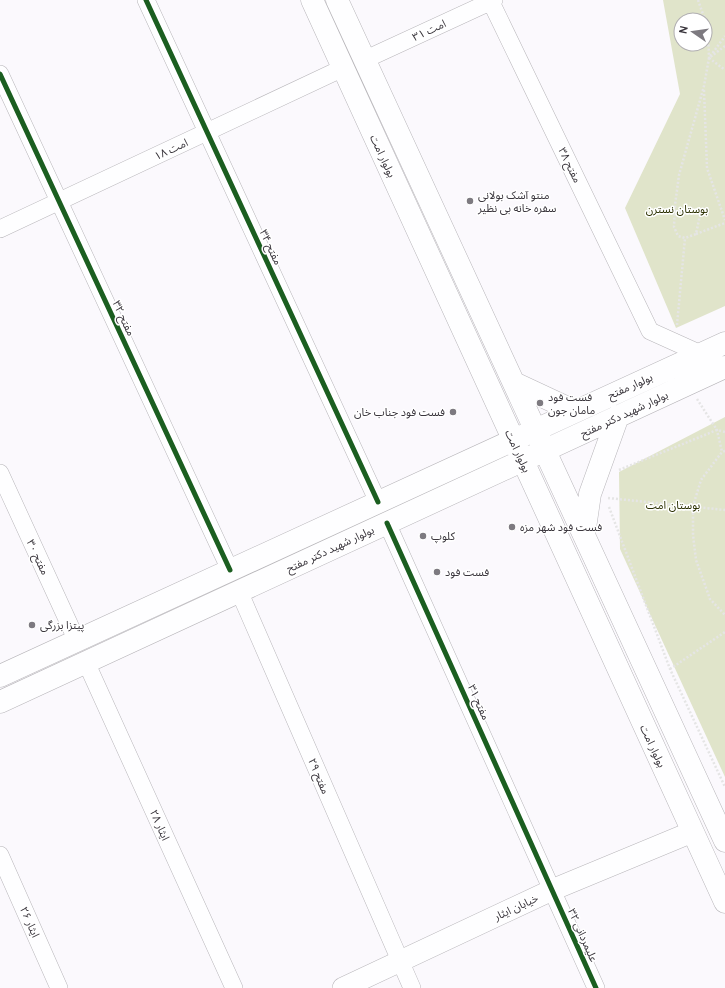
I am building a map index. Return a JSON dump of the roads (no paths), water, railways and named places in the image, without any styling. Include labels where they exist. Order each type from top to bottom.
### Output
[{"type":"main road","name":"بولوار امت","points":[[312,0],[725,902]]},
{"type":"main road","name":"بولوار امت","points":[[337,0],[725,841]]},
{"type":"main road","points":[[343,68],[364,60]]},
{"type":"main road","name":"بولوار مفتح","points":[[535,429],[725,343]]},
{"type":"main road","name":"بولوار شهید دکتر مفتح","points":[[0,702],[725,367]]},
{"type":"main road","points":[[514,383],[574,411]]},
{"type":"main road","points":[[584,535],[590,494],[618,416]]},
{"type":"main road","name":"بولوار شهید دکتر مفتح","points":[[0,676],[535,429]]},
{"type":"main road","points":[[77,641],[86,662]]},
{"type":"street","name":"مفتح ۳۴","points":[[146,0],[378,502]]},
{"type":"street","name":"امت ۳۱","points":[[364,60],[491,0]]},
{"type":"street","name":"مفتح ۳۸","points":[[491,0],[650,331],[700,354]]},
{"type":"street","name":"امت ۱۸","points":[[0,229],[343,68]]},
{"type":"street","name":"مفتح ۳۲","points":[[0,74],[230,570]]},
{"type":"street","name":"مفتح ۳۰","points":[[0,473],[77,641]]},
{"type":"street","name":"مفتح ۳۱","points":[[387,523],[552,890]]},
{"type":"street","name":"مفتح ۲۹","points":[[239,591],[399,962],[412,988]]},
{"type":"street","name":"ایثار ۲۸","points":[[86,662],[234,988]]},
{"type":"street","name":"خیابان ایثار","points":[[342,988],[552,890],[692,832]]},
{"type":"street","name":"ایثار ۲۶","points":[[0,855],[59,988]]},
{"type":"street","name":"علیمردانی ۳۲","points":[[552,890],[596,988]]},
{"type":"place","name":"منتو آشک بولانی سفره خانه بی نظیر","points":[[470,201]]},
{"type":"place","name":"فست فود مامان جون","points":[[540,403]]},
{"type":"place","name":"فست فود جناب خان","points":[[453,412]]},
{"type":"place","name":"فست فود شهر مزه","points":[[512,527]]},
{"type":"place","name":"کلوپ","points":[[423,536]]},
{"type":"place","name":"فست فود","points":[[437,572]]},
{"type":"place","name":"پیتزا بزرگی","points":[[32,625]]},
{"type":"park label","name":"بوستان نسترن","points":[[677,209]]},
{"type":"park label","name":"بوستان امت","points":[[673,505]]}]
